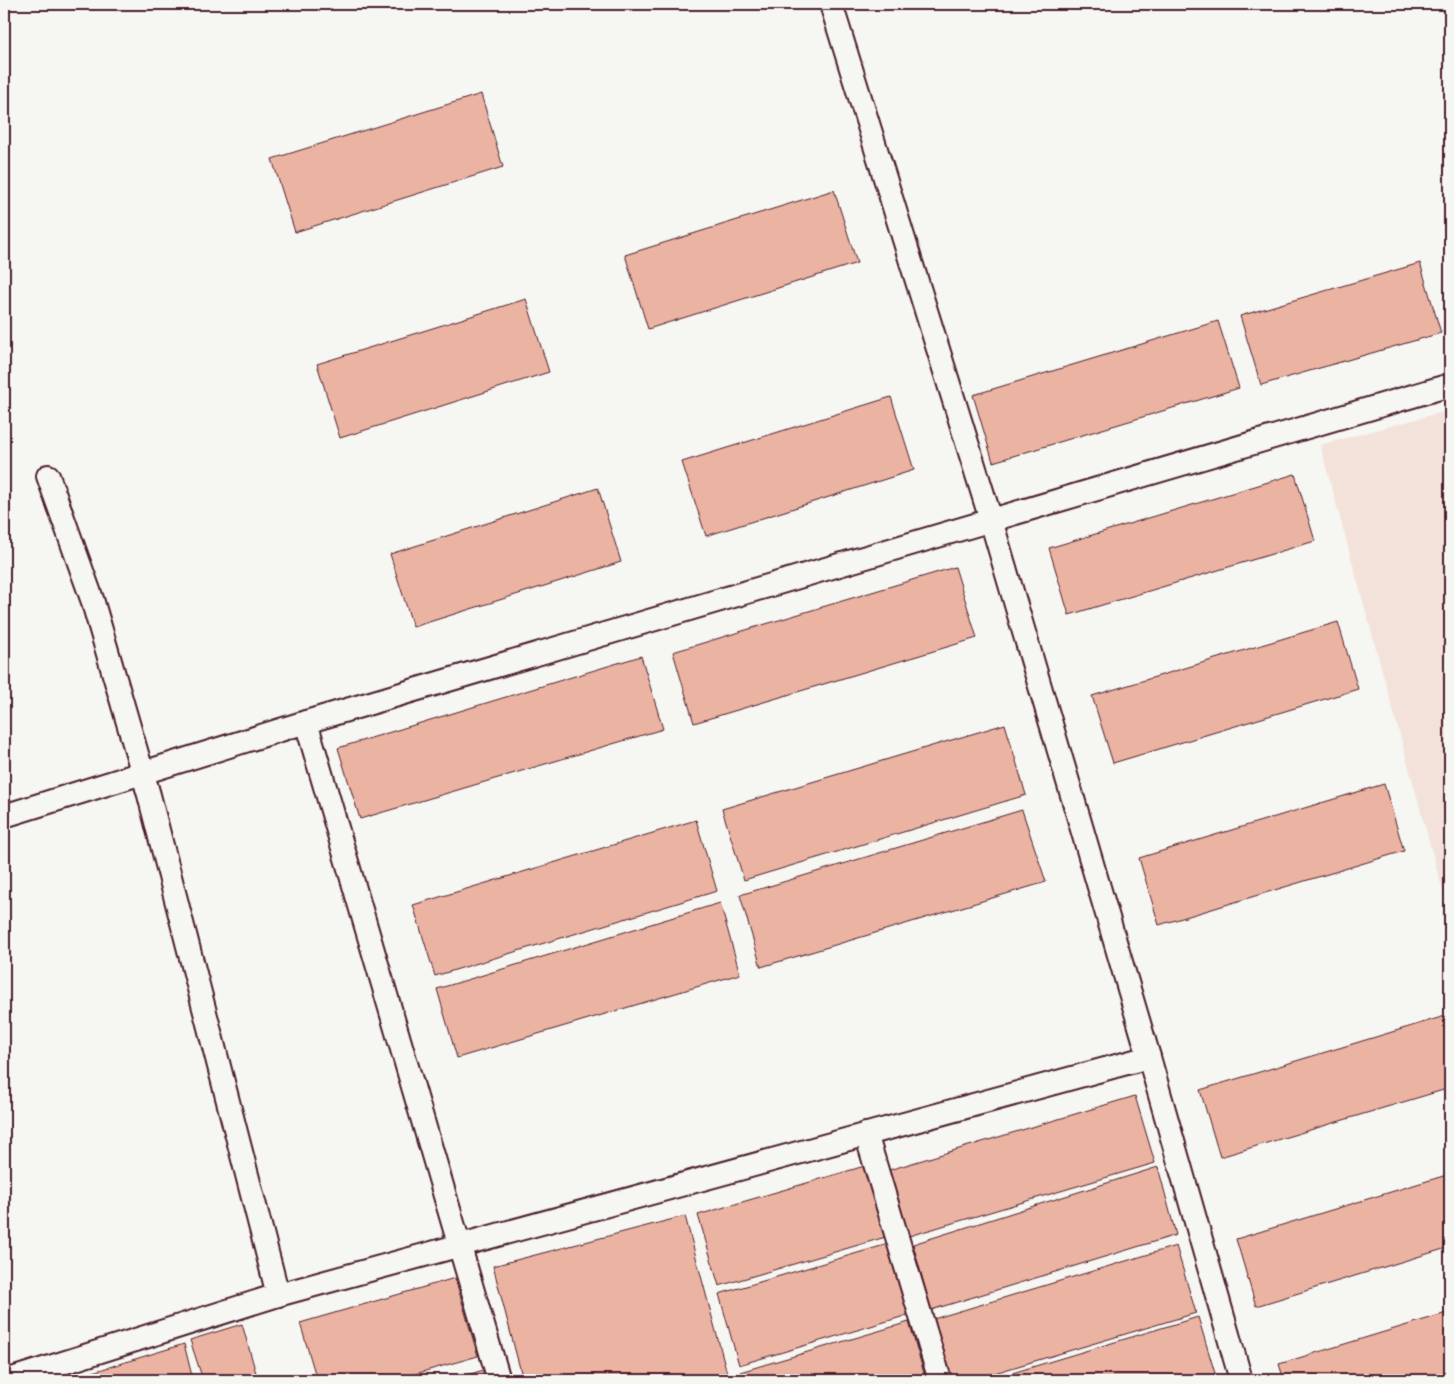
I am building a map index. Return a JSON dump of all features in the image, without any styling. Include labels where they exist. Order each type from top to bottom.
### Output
[{"type":"street","points":[[831,4],[991,520],[1149,1057],[1241,1380]]},
{"type":"street","points":[[4,816],[306,722],[1450,384]]},
{"type":"street","points":[[48,476],[92,599],[142,773],[278,1295]]},
{"type":"street","points":[[306,722],[499,1380]]},
{"type":"street","points":[[9,1380],[278,1295],[1149,1057]]},
{"type":"street","points":[[866,1134],[940,1380]]},
{"type":"shaded area","points":[[1450,410],[1450,917],[1320,445]]},
{"type":"building","points":[[481,94],[503,167],[295,232],[272,159]]},
{"type":"building","points":[[834,190],[857,263],[648,329],[625,255]]},
{"type":"building","points":[[1420,263],[1441,333],[1261,385],[1240,316]]},
{"type":"building","points":[[526,299],[549,372],[340,438],[317,364]]},
{"type":"building","points":[[1218,321],[1239,388],[993,462],[973,395]]},
{"type":"building","points":[[891,397],[914,470],[706,536],[682,462]]},
{"type":"building","points":[[1295,474],[1315,541],[1069,615],[1049,548]]},
{"type":"building","points":[[598,488],[621,562],[413,627],[390,554]]},
{"type":"building","points":[[955,567],[977,638],[694,723],[673,652]]},
{"type":"building","points":[[1338,622],[1358,689],[1113,763],[1092,696]]},
{"type":"building","points":[[641,656],[663,729],[360,819],[338,748]]},
{"type":"building","points":[[1005,724],[1026,795],[744,880],[722,809]]},
{"type":"building","points":[[1384,784],[1404,851],[1159,925],[1139,858]]},
{"type":"building","points":[[1022,810],[1046,882],[761,967],[740,895]]},
{"type":"building","points":[[696,820],[717,891],[435,976],[413,905]]},
{"type":"building","points":[[720,903],[740,974],[457,1058],[437,989]]},
{"type":"building","points":[[1445,1016],[1450,1032],[1450,1088],[1220,1157],[1200,1090]]},
{"type":"building","points":[[1135,1096],[1155,1163],[909,1236],[889,1170]]},
{"type":"building","points":[[868,1165],[889,1236],[719,1286],[698,1215]]},
{"type":"building","points":[[1158,1167],[1176,1235],[931,1310],[913,1244]]},
{"type":"building","points":[[1450,1174],[1450,1247],[1256,1306],[1236,1239]]},
{"type":"building","points":[[685,1216],[727,1373],[701,1380],[523,1380],[493,1266]]},
{"type":"building","points":[[888,1244],[908,1315],[739,1365],[719,1294]]},
{"type":"building","points":[[1176,1246],[1196,1313],[971,1380],[949,1380],[930,1320]]},
{"type":"building","points":[[455,1278],[478,1356],[394,1380],[317,1380],[300,1323]]},
{"type":"building","points":[[1450,1312],[1450,1380],[1284,1380],[1279,1364]]},
{"type":"building","points":[[1198,1317],[1217,1380],[989,1380]]},
{"type":"building","points":[[909,1322],[926,1380],[742,1380],[740,1372]]},
{"type":"building","points":[[242,1324],[258,1380],[203,1380],[190,1340]]},
{"type":"building","points":[[184,1344],[193,1380],[67,1380]]},
{"type":"building","points":[[487,1369],[490,1380],[450,1380]]}]
